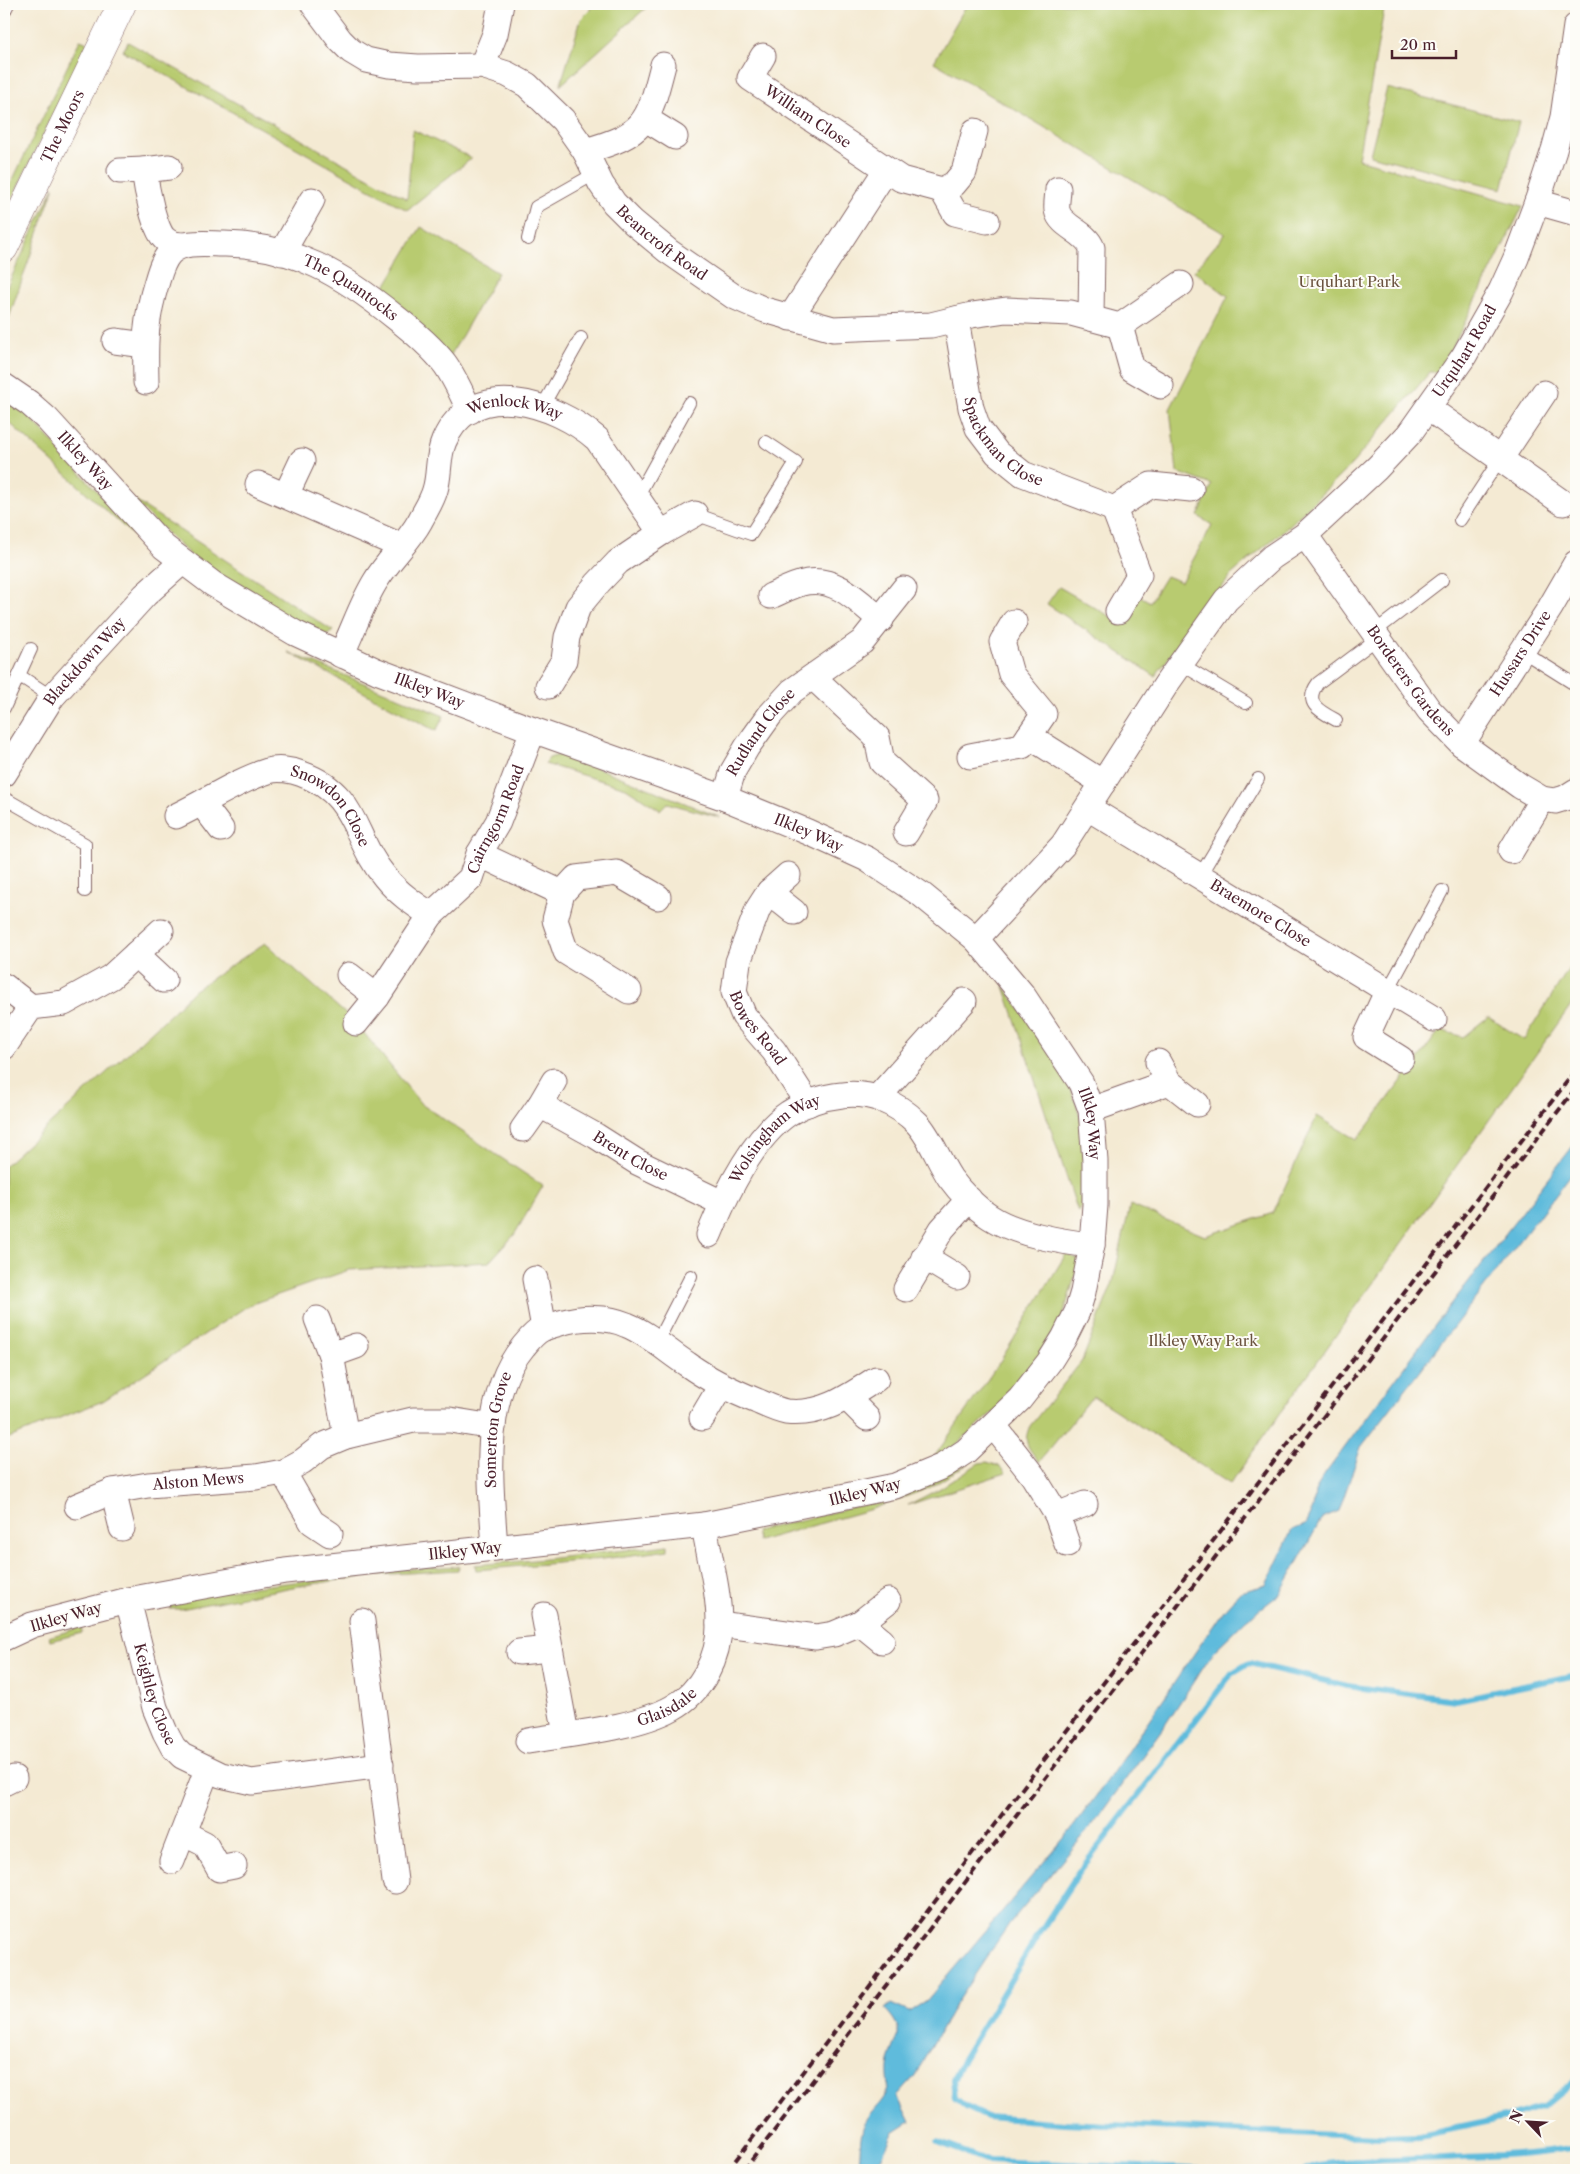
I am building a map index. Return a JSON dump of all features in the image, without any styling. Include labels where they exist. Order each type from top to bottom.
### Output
[{"type":"street","name":"The Moors","points":[[4,248],[121,4]]},
{"type":"street","name":"Beancroft Road","points":[[313,4],[340,40],[351,51],[366,60],[389,65],[418,67],[482,66],[507,74],[527,85],[563,120],[585,151],[614,203],[633,222],[668,251],[733,296],[765,310],[833,329],[930,325],[1006,310],[1072,313],[1120,326]]},
{"type":"street","points":[[482,66],[495,34],[501,4]]},
{"type":"street","name":"Urquhart Road","points":[[1181,664],[1226,600],[1272,556],[1305,535],[1377,468],[1409,434],[1464,356],[1501,291],[1516,258],[1537,202],[1562,118],[1576,26]]},
{"type":"street","name":"William Close","points":[[763,56],[750,78],[901,179],[942,190]]},
{"type":"street","points":[[585,151],[627,137],[640,127],[646,118],[663,65]]},
{"type":"street","points":[[646,118],[675,137]]},
{"type":"street","points":[[975,131],[964,172],[954,184],[942,190],[956,213],[987,220]]},
{"type":"street","name":"The Quantocks","points":[[169,167],[132,170],[146,191],[162,236],[172,243],[185,245],[231,244],[257,247],[282,253],[331,271],[372,298],[409,328],[445,364],[470,410]]},
{"type":"street","points":[[790,318],[886,170]]},
{"type":"street","points":[[1058,189],[1057,207],[1060,217],[1089,242],[1092,248],[1091,317]]},
{"type":"street","points":[[282,253],[312,200]]},
{"type":"street","points":[[1537,202],[1576,213]]},
{"type":"street","points":[[146,382],[145,344],[149,306],[162,266],[169,254],[185,245]]},
{"type":"street","points":[[1161,386],[1132,369],[1120,326],[1181,284]]},
{"type":"street","name":"Spackman Close","points":[[956,319],[971,408],[978,428],[997,453],[1023,474],[1114,509]]},
{"type":"street","points":[[114,341],[145,344]]},
{"type":"street","name":"Ilkley Way","points":[[4,386],[29,403],[47,419],[164,547],[213,584],[296,633],[377,671],[533,730],[725,798],[817,835],[867,859],[922,895],[976,939],[1022,994],[1081,1083],[1091,1110],[1095,1161],[1095,1205],[1092,1245],[1084,1292],[1077,1312],[1049,1362],[1020,1399],[966,1451],[943,1466],[895,1486],[704,1525],[285,1571],[128,1600],[32,1625],[4,1638]]},
{"type":"street","points":[[1500,459],[1544,393]]},
{"type":"street","name":"Wenlock Way","points":[[341,655],[374,583],[419,523],[433,497],[436,489],[439,456],[449,431],[470,410],[482,404],[518,401],[542,407],[582,428],[597,439],[661,533]]},
{"type":"street","points":[[1428,408],[1563,503]]},
{"type":"street","points":[[286,495],[302,461]]},
{"type":"street","points":[[258,484],[401,546]]},
{"type":"street","points":[[1118,611],[1139,575],[1114,509],[1151,485],[1192,489]]},
{"type":"street","points":[[548,686],[573,664],[567,637],[578,607],[618,562],[661,533],[694,514]]},
{"type":"street","name":"Borderers Gardens","points":[[1305,535],[1429,710],[1462,744],[1520,786],[1542,799]]},
{"type":"street","name":"Blackdown Way","points":[[4,774],[52,697],[145,595],[182,562]]},
{"type":"street","name":"Hussars Drive","points":[[1462,744],[1576,563]]},
{"type":"street","points":[[771,596],[808,582],[827,583],[841,589],[881,620]]},
{"type":"street","name":"Rudland Close","points":[[725,798],[733,771],[747,747],[781,703],[792,692],[862,642],[904,590]]},
{"type":"street","points":[[970,756],[1022,746],[1044,714],[1011,674],[1002,642],[1014,622]]},
{"type":"street","points":[[976,939],[1063,845],[1181,664]]},
{"type":"street","name":"Rudland Close","points":[[813,677],[877,737],[882,762],[925,801],[906,833]]},
{"type":"street","name":"Cairngorm Road","points":[[356,1023],[377,998],[432,915],[470,878],[479,854],[498,822],[533,730]]},
{"type":"street","points":[[1029,736],[1103,783]]},
{"type":"street","name":"Snowdon Close","points":[[176,816],[270,770],[292,770],[311,777],[333,790],[350,811],[368,852],[385,877],[408,900],[432,915]]},
{"type":"street","points":[[1511,851],[1542,799],[1555,801],[1565,798],[1576,791]]},
{"type":"street","points":[[202,804],[221,829]]},
{"type":"street","name":"Braemore Close","points":[[1088,808],[1386,992],[1434,1019]]},
{"type":"street","points":[[479,854],[562,893]]},
{"type":"street","points":[[629,991],[566,952],[555,920],[562,893],[576,878],[617,873],[658,897]]},
{"type":"street","name":"Bowes Road","points":[[788,876],[769,892],[758,909],[738,962],[734,992],[744,1016],[774,1051],[808,1104]]},
{"type":"street","points":[[769,892],[794,912]]},
{"type":"street","points":[[4,986],[31,1007],[64,1003],[111,977],[161,930]]},
{"type":"street","points":[[136,954],[164,980]]},
{"type":"street","points":[[349,975],[377,998]]},
{"type":"street","points":[[1386,992],[1366,1037],[1401,1059]]},
{"type":"street","points":[[878,1097],[954,1027],[964,1001]]},
{"type":"street","points":[[4,1047],[31,1007]]},
{"type":"street","points":[[1091,1110],[1163,1072],[1197,1104]]},
{"type":"street","points":[[523,1129],[554,1081]]},
{"type":"street","name":"Wolsingham Way","points":[[710,1235],[722,1203],[739,1173],[774,1127],[789,1113],[823,1097],[854,1093],[878,1097],[902,1109],[918,1124],[950,1178],[969,1199],[991,1218],[1019,1230],[1073,1243],[1092,1245]]},
{"type":"street","name":"Brent Close","points":[[540,1105],[596,1136],[637,1162],[722,1203]]},
{"type":"street","points":[[906,1289],[942,1229],[969,1199]]},
{"type":"street","points":[[924,1258],[957,1277]]},
{"type":"street","points":[[535,1279],[544,1328]]},
{"type":"street","points":[[318,1319],[331,1355],[346,1436]]},
{"type":"street","name":"Somerton Grove","points":[[496,1548],[492,1493],[493,1427],[502,1383],[516,1356],[535,1333],[544,1328],[572,1320],[607,1319],[627,1325],[657,1342],[721,1386],[783,1412],[808,1413],[847,1398],[876,1380]]},
{"type":"street","points":[[331,1355],[356,1346]]},
{"type":"street","points":[[702,1418],[721,1386]]},
{"type":"street","points":[[847,1398],[867,1418]]},
{"type":"street","name":"Alston Mews","points":[[78,1506],[113,1491],[148,1485],[203,1479],[256,1477],[283,1472],[303,1461],[322,1446],[346,1436],[412,1420],[450,1420],[493,1427]]},
{"type":"street","points":[[994,1426],[1033,1476],[1057,1515],[1067,1544]]},
{"type":"street","points":[[283,1472],[312,1522],[330,1534]]},
{"type":"street","points":[[113,1491],[122,1528]]},
{"type":"street","points":[[1057,1515],[1085,1504]]},
{"type":"street","name":"Glaisdale","points":[[528,1740],[645,1719],[673,1708],[689,1695],[706,1675],[716,1652],[719,1624],[704,1525]]},
{"type":"street","name":"Keighley Close","points":[[128,1600],[155,1708],[173,1747],[182,1756],[207,1770],[252,1782],[381,1765]]},
{"type":"street","points":[[719,1624],[816,1637],[834,1634],[860,1623],[888,1601]]},
{"type":"street","points":[[544,1615],[566,1734]]},
{"type":"street","points":[[362,1621],[395,1882]]},
{"type":"street","points":[[860,1623],[882,1641]]},
{"type":"street","points":[[519,1652],[550,1649]]},
{"type":"street","points":[[172,1861],[207,1770]]},
{"type":"street","points":[[183,1833],[205,1844],[219,1869],[234,1866]]},
{"type":"lane","points":[[4,12],[8,4]]},
{"type":"lane","points":[[528,239],[536,207],[596,173]]},
{"type":"lane","points":[[542,407],[581,338]]},
{"type":"lane","points":[[637,497],[688,403]]},
{"type":"lane","points":[[694,514],[751,534],[796,462],[766,442]]},
{"type":"lane","points":[[1460,520],[1500,459]]},
{"type":"lane","points":[[1336,720],[1318,710],[1314,705],[1312,698],[1313,689],[1318,682],[1442,580]]},
{"type":"lane","points":[[4,708],[31,649]]},
{"type":"lane","points":[[1522,650],[1576,685]]},
{"type":"lane","points":[[1181,664],[1246,702]]},
{"type":"lane","points":[[20,676],[52,697]]},
{"type":"lane","points":[[1199,877],[1258,780]]},
{"type":"lane","points":[[4,798],[85,844],[85,891]]},
{"type":"lane","points":[[1386,992],[1442,891]]},
{"type":"lane","points":[[657,1342],[691,1276]]},
{"type":"green space","points":[[591,4],[650,4],[560,86],[581,19],[590,10]]},
{"type":"green space","name":"Urquhart Park","points":[[967,4],[1385,4],[1358,159],[1523,206],[1440,372],[1430,372],[1352,464],[1290,525],[1232,574],[1155,676],[1047,604],[1059,587],[1120,622],[1137,594],[1150,602],[1166,576],[1181,582],[1212,525],[1198,516],[1212,485],[1177,472],[1170,409],[1228,296],[1194,271],[1225,234],[934,62]]},
{"type":"green space","points":[[80,40],[88,43],[4,215],[4,198]]},
{"type":"green space","points":[[128,42],[407,199],[413,130],[472,158],[407,210],[123,51]]},
{"type":"green space","points":[[1387,88],[1519,122],[1502,189],[1370,155]]},
{"type":"green space","points":[[54,187],[4,332],[4,293]]},
{"type":"green space","points":[[421,227],[498,273],[445,365],[376,301]]},
{"type":"green space","points":[[4,398],[25,412],[157,557],[4,418]]},
{"type":"green space","points":[[128,496],[333,631],[326,636],[317,635],[203,567]]},
{"type":"green space","points":[[288,652],[444,716],[436,731]]},
{"type":"green space","points":[[559,755],[571,757],[719,817],[667,803],[660,810],[626,788],[545,764],[549,758]]},
{"type":"green space","points":[[265,943],[356,1023],[421,1104],[543,1186],[514,1235],[489,1262],[349,1270],[249,1305],[103,1401],[4,1440],[4,1166],[173,1012],[193,991]]},
{"type":"green space","name":"Ilkley Way Park","points":[[1576,957],[1576,998],[1230,1484],[1093,1396],[1039,1462],[1032,1453],[1027,1441],[1030,1426],[1082,1361],[1113,1282],[1130,1205],[1205,1236],[1273,1213],[1317,1116],[1357,1140],[1440,1030],[1463,1037],[1488,1017],[1524,1040]]},
{"type":"green space","points":[[1004,986],[1063,1070],[1076,1103],[1085,1134],[1087,1193],[1078,1212]]},
{"type":"green space","points":[[1066,1254],[1080,1260],[1049,1362],[921,1476],[999,1363]]},
{"type":"green space","points":[[987,1462],[999,1466],[1006,1473],[908,1505],[939,1489],[979,1463]]},
{"type":"green space","points":[[969,1463],[929,1488],[872,1509],[758,1541],[756,1531],[874,1502]]},
{"type":"green space","points":[[668,1545],[668,1550],[603,1559],[476,1570],[475,1565],[546,1559]]},
{"type":"green space","points":[[459,1566],[458,1570],[375,1575],[298,1586],[181,1609],[170,1609],[174,1600],[236,1589],[395,1570]]},
{"type":"green space","points":[[81,1627],[82,1633],[50,1641],[49,1637]]},
{"type":"water","points":[[1576,1142],[1576,1168],[1361,1447],[1339,1511],[1322,1518],[1280,1594],[1246,1620],[1213,1652],[1165,1725],[1094,1823],[1009,1924],[956,2003],[914,2077],[897,2096],[910,2122],[893,2133],[876,2170],[858,2170],[863,2128],[867,2118],[887,2090],[889,2084],[888,2068],[897,2038],[897,2026],[885,2009],[891,2004],[909,2012],[927,2000],[1070,1831],[1107,1781],[1224,1610],[1240,1592],[1266,1585],[1292,1530],[1305,1525],[1313,1508],[1315,1491],[1325,1474],[1436,1324]]},
{"type":"waterway","points":[[1576,1675],[1456,1700],[1347,1686],[1249,1663],[1232,1673],[1079,1872],[1038,1935],[963,2059],[953,2080],[955,2098],[966,2107],[987,2117],[1065,2123],[1380,2137],[1420,2136],[1505,2118],[1543,2106],[1576,2079]]},
{"type":"waterway","points":[[938,2142],[988,2161],[1216,2170]]},
{"type":"waterway","points":[[1305,2170],[1323,2164],[1509,2155],[1576,2147]]},
{"type":"railway","points":[[728,2170],[1576,1070]]},
{"type":"railway","points":[[744,2170],[1576,1088]]}]
